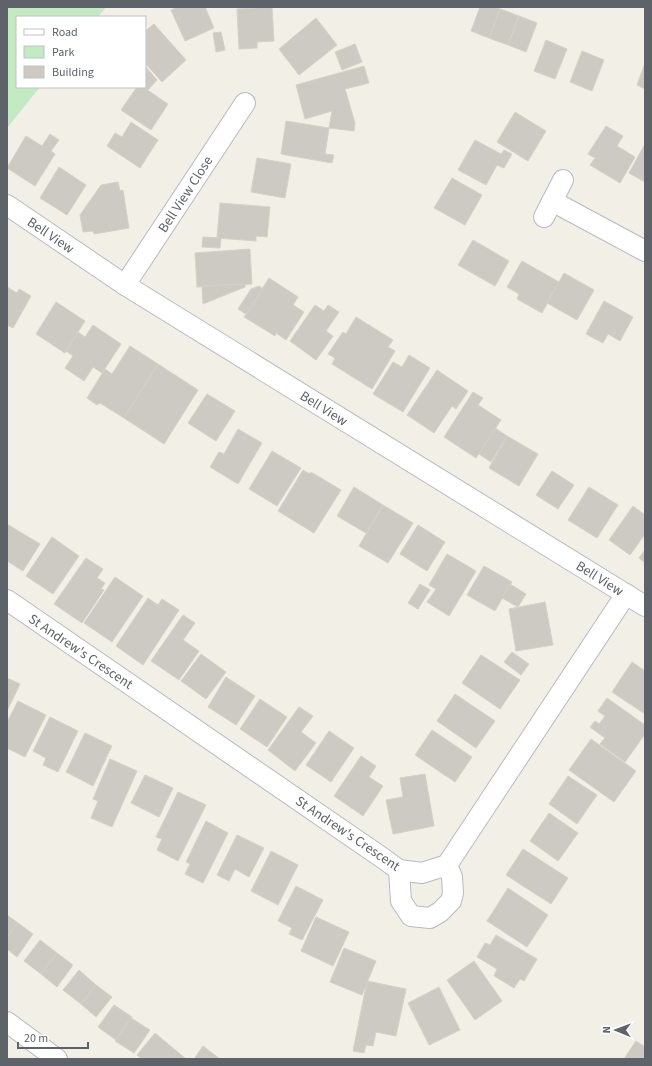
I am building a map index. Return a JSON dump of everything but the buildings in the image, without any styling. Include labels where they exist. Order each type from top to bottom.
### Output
[{"type":"street","name":"Bell View Close","points":[[125,286],[245,103]]},
{"type":"street","points":[[563,180],[548,209],[645,251]]},
{"type":"street","name":"Bell View","points":[[7,205],[125,286],[645,606]]},
{"type":"street","points":[[399,870],[401,901],[411,916],[430,918],[440,912],[452,901],[452,877],[447,865],[626,594]]},
{"type":"street","name":"St Andrew's Crescent","points":[[7,600],[399,870],[422,872],[447,865]]},
{"type":"street","points":[[7,1022],[57,1059]]},
{"type":"green space","points":[[7,7],[106,7],[99,16],[16,16],[16,88],[39,88],[7,128]]}]
